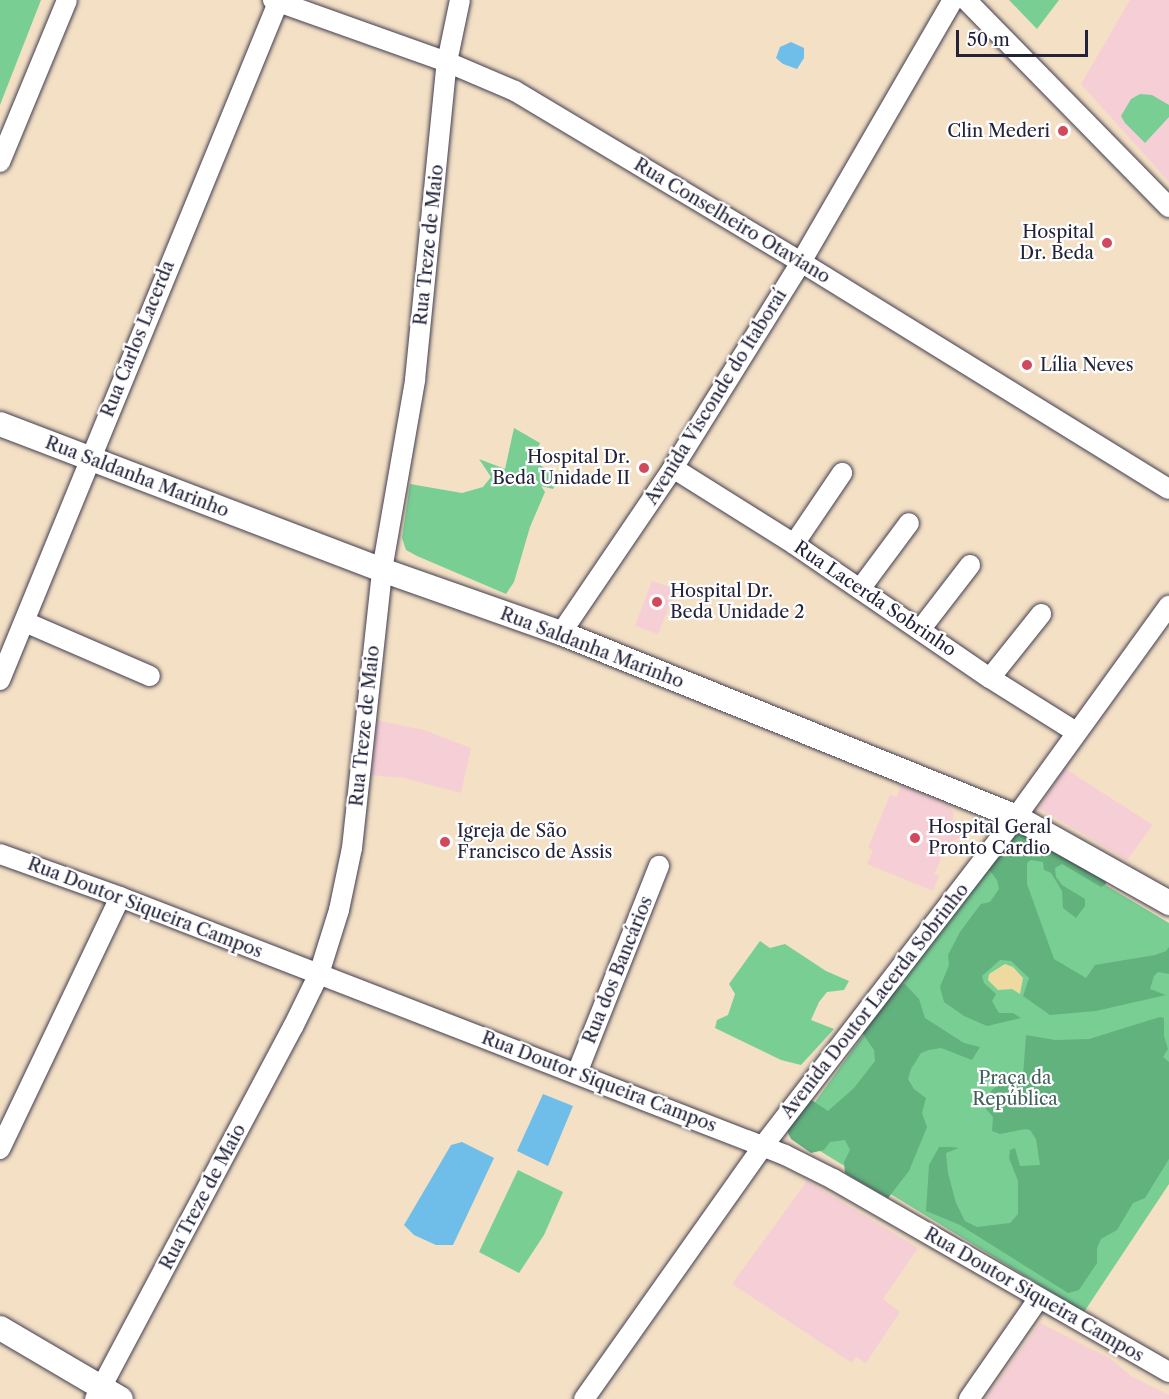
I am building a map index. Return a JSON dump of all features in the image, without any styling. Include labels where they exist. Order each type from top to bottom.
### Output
[{"type":"main road","name":"Rua Saldanha Marinho","points":[[0,424],[382,570],[561,633],[1017,817],[1169,903]]},
{"type":"main road","points":[[0,1328],[106,1395]]},
{"type":"street","points":[[0,162],[67,0]]},
{"type":"street","name":"Rua Treze de Maio","points":[[106,1395],[319,974],[339,910],[352,848],[382,570],[415,380],[447,62],[460,0]]},
{"type":"street","name":"Avenida Visconde do Itaboraí","points":[[561,633],[673,468],[801,262],[953,0]]},
{"type":"street","points":[[966,0],[1169,207]]},
{"type":"street","name":"Rua Conselheiro Otaviano","points":[[276,1],[447,62],[515,90],[801,262],[1169,489]]},
{"type":"street","name":"Rua Carlos Lacerda","points":[[0,680],[276,1]]},
{"type":"street","name":"Rua Lacerda Sobrinho","points":[[673,468],[794,544],[990,678],[1076,732]]},
{"type":"street","points":[[794,544],[842,473]]},
{"type":"street","points":[[860,589],[909,523]]},
{"type":"street","points":[[920,630],[970,565]]},
{"type":"street","name":"Avenida Doutor Lacerda Sobrinho","points":[[584,1399],[763,1146],[1017,817],[1076,732],[1169,606]]},
{"type":"street","points":[[990,678],[1041,614]]},
{"type":"street","points":[[25,622],[150,676]]},
{"type":"street","name":"Rua Doutor Siqueira Campos","points":[[0,854],[120,897],[763,1146],[833,1179],[1169,1372]]},
{"type":"street","name":"Rua dos Bancários","points":[[577,1073],[659,866]]},
{"type":"street","points":[[0,1149],[120,897]]},
{"type":"street","points":[[969,1399],[1039,1298]]},
{"type":"shaded area","points":[[1130,0],[1169,0],[1169,182],[1081,84]]},
{"type":"shaded area","name":"Hospital Dr. Beda Unidade 2","points":[[652,581],[676,589],[658,634],[635,626]]},
{"type":"shaded area","points":[[375,720],[424,730],[471,748],[461,793],[404,778],[369,775]]},
{"type":"shaded area","points":[[1064,768],[1153,825],[1127,860],[1039,808]]},
{"type":"shaded area","name":"Hospital Geral Pronto Cardio","points":[[901,785],[947,804],[954,814],[952,821],[972,828],[970,834],[948,843],[934,874],[939,876],[933,891],[867,864],[873,850],[868,848],[890,795],[897,797]]},
{"type":"shaded area","points":[[807,1181],[918,1248],[883,1299],[900,1312],[866,1363],[856,1357],[852,1363],[732,1284]]},
{"type":"shaded area","points":[[1040,1323],[1111,1359],[1131,1376],[1169,1395],[1169,1399],[985,1399]]},
{"type":"green space","points":[[0,0],[41,0],[0,105]]},
{"type":"green space","points":[[1009,0],[1059,0],[1037,29]]},
{"type":"green space","points":[[1140,94],[1152,95],[1169,105],[1169,117],[1145,143],[1121,116],[1131,99]]},
{"type":"green space","points":[[514,428],[540,443],[533,460],[559,478],[553,489],[541,486],[545,492],[530,527],[514,582],[506,594],[417,556],[406,550],[402,538],[410,484],[462,493],[483,487],[491,477],[479,459],[505,469]]},
{"type":"green space","name":"Praça da República","points":[[1012,829],[1169,923],[1169,1184],[1084,1312],[792,1134]]},
{"type":"green space","points":[[1017,830],[1106,881],[1106,884],[1101,887],[1062,864],[1055,868],[1056,877],[1062,885],[1085,899],[1085,906],[1076,918],[1063,908],[1062,891],[1051,873],[1044,870],[1043,862],[1031,860],[1027,863],[1027,884],[1054,959],[1086,978],[1095,965],[1155,955],[1166,951],[1169,947],[1169,974],[1158,972],[1154,976],[1150,989],[1166,995],[1096,1011],[1050,1015],[1023,996],[1029,978],[1011,961],[1000,960],[982,976],[984,983],[996,994],[992,1001],[999,1013],[1013,1013],[1021,1018],[987,1026],[964,1016],[944,1002],[940,987],[949,965],[948,955],[960,932],[974,913],[981,904],[990,902],[999,889],[997,880],[987,867]]},
{"type":"green space","points":[[760,941],[770,948],[785,944],[826,971],[849,981],[844,990],[827,992],[819,1002],[811,1020],[834,1029],[801,1065],[781,1060],[715,1028],[717,1020],[728,1015],[735,994],[729,984]]},
{"type":"green space","points":[[905,984],[919,999],[925,1018],[964,1043],[980,1047],[972,1060],[941,1048],[929,1050],[921,1053],[911,1069],[908,1079],[914,1089],[926,1098],[922,1113],[927,1127],[909,1171],[888,1198],[845,1173],[844,1162],[850,1150],[845,1140],[830,1142],[824,1150],[811,1153],[791,1139],[787,1131],[790,1122],[810,1099],[828,1111],[854,1088],[875,1061],[874,1050],[861,1031],[894,988]]},
{"type":"green space","points":[[1160,1017],[1164,1018],[1164,1036],[1168,1049],[1163,1057],[1169,1062],[1169,1159],[1145,1198],[1133,1203],[1117,1230],[1101,1239],[1097,1248],[1097,1263],[1079,1290],[1068,1293],[960,1225],[926,1211],[929,1165],[939,1147],[952,1147],[959,1148],[946,1153],[948,1173],[956,1203],[965,1221],[977,1227],[1010,1223],[1018,1214],[1018,1181],[1009,1158],[1010,1150],[1015,1148],[1020,1166],[1040,1165],[1036,1139],[1030,1130],[1025,1129],[1000,1134],[992,1131],[993,1117],[985,1108],[991,1091],[999,1084],[1017,1081],[1023,1076],[1026,1035],[1055,1040],[1089,1039]]},
{"type":"green space","points":[[518,1170],[563,1192],[544,1235],[519,1273],[479,1252]]},
{"type":"sand","points":[[1005,964],[1013,967],[1023,978],[1020,994],[1012,989],[998,990],[988,980],[989,974]]},
{"type":"water","points":[[791,42],[804,48],[804,58],[797,69],[783,64],[776,58],[780,47]]},
{"type":"water","points":[[543,1094],[573,1106],[548,1166],[517,1151]]},
{"type":"water","points":[[462,1142],[494,1158],[453,1245],[436,1245],[414,1235],[404,1225],[451,1145]]},
{"type":"place","name":"Clin Mederi","points":[[1063,131]]},
{"type":"place","name":"Hospital Dr. Beda","points":[[1107,243]]},
{"type":"place","name":"Lília Neves","points":[[1027,365]]},
{"type":"place","name":"Hospital Dr. Beda Unidade II","points":[[644,468]]},
{"type":"place","name":"Hospital Dr. Beda Unidade 2","points":[[657,602]]},
{"type":"place","name":"Hospital Geral Pronto Cardio","points":[[915,838]]},
{"type":"place","name":"Igreja de São Francisco de Assis","points":[[445,842]]}]
